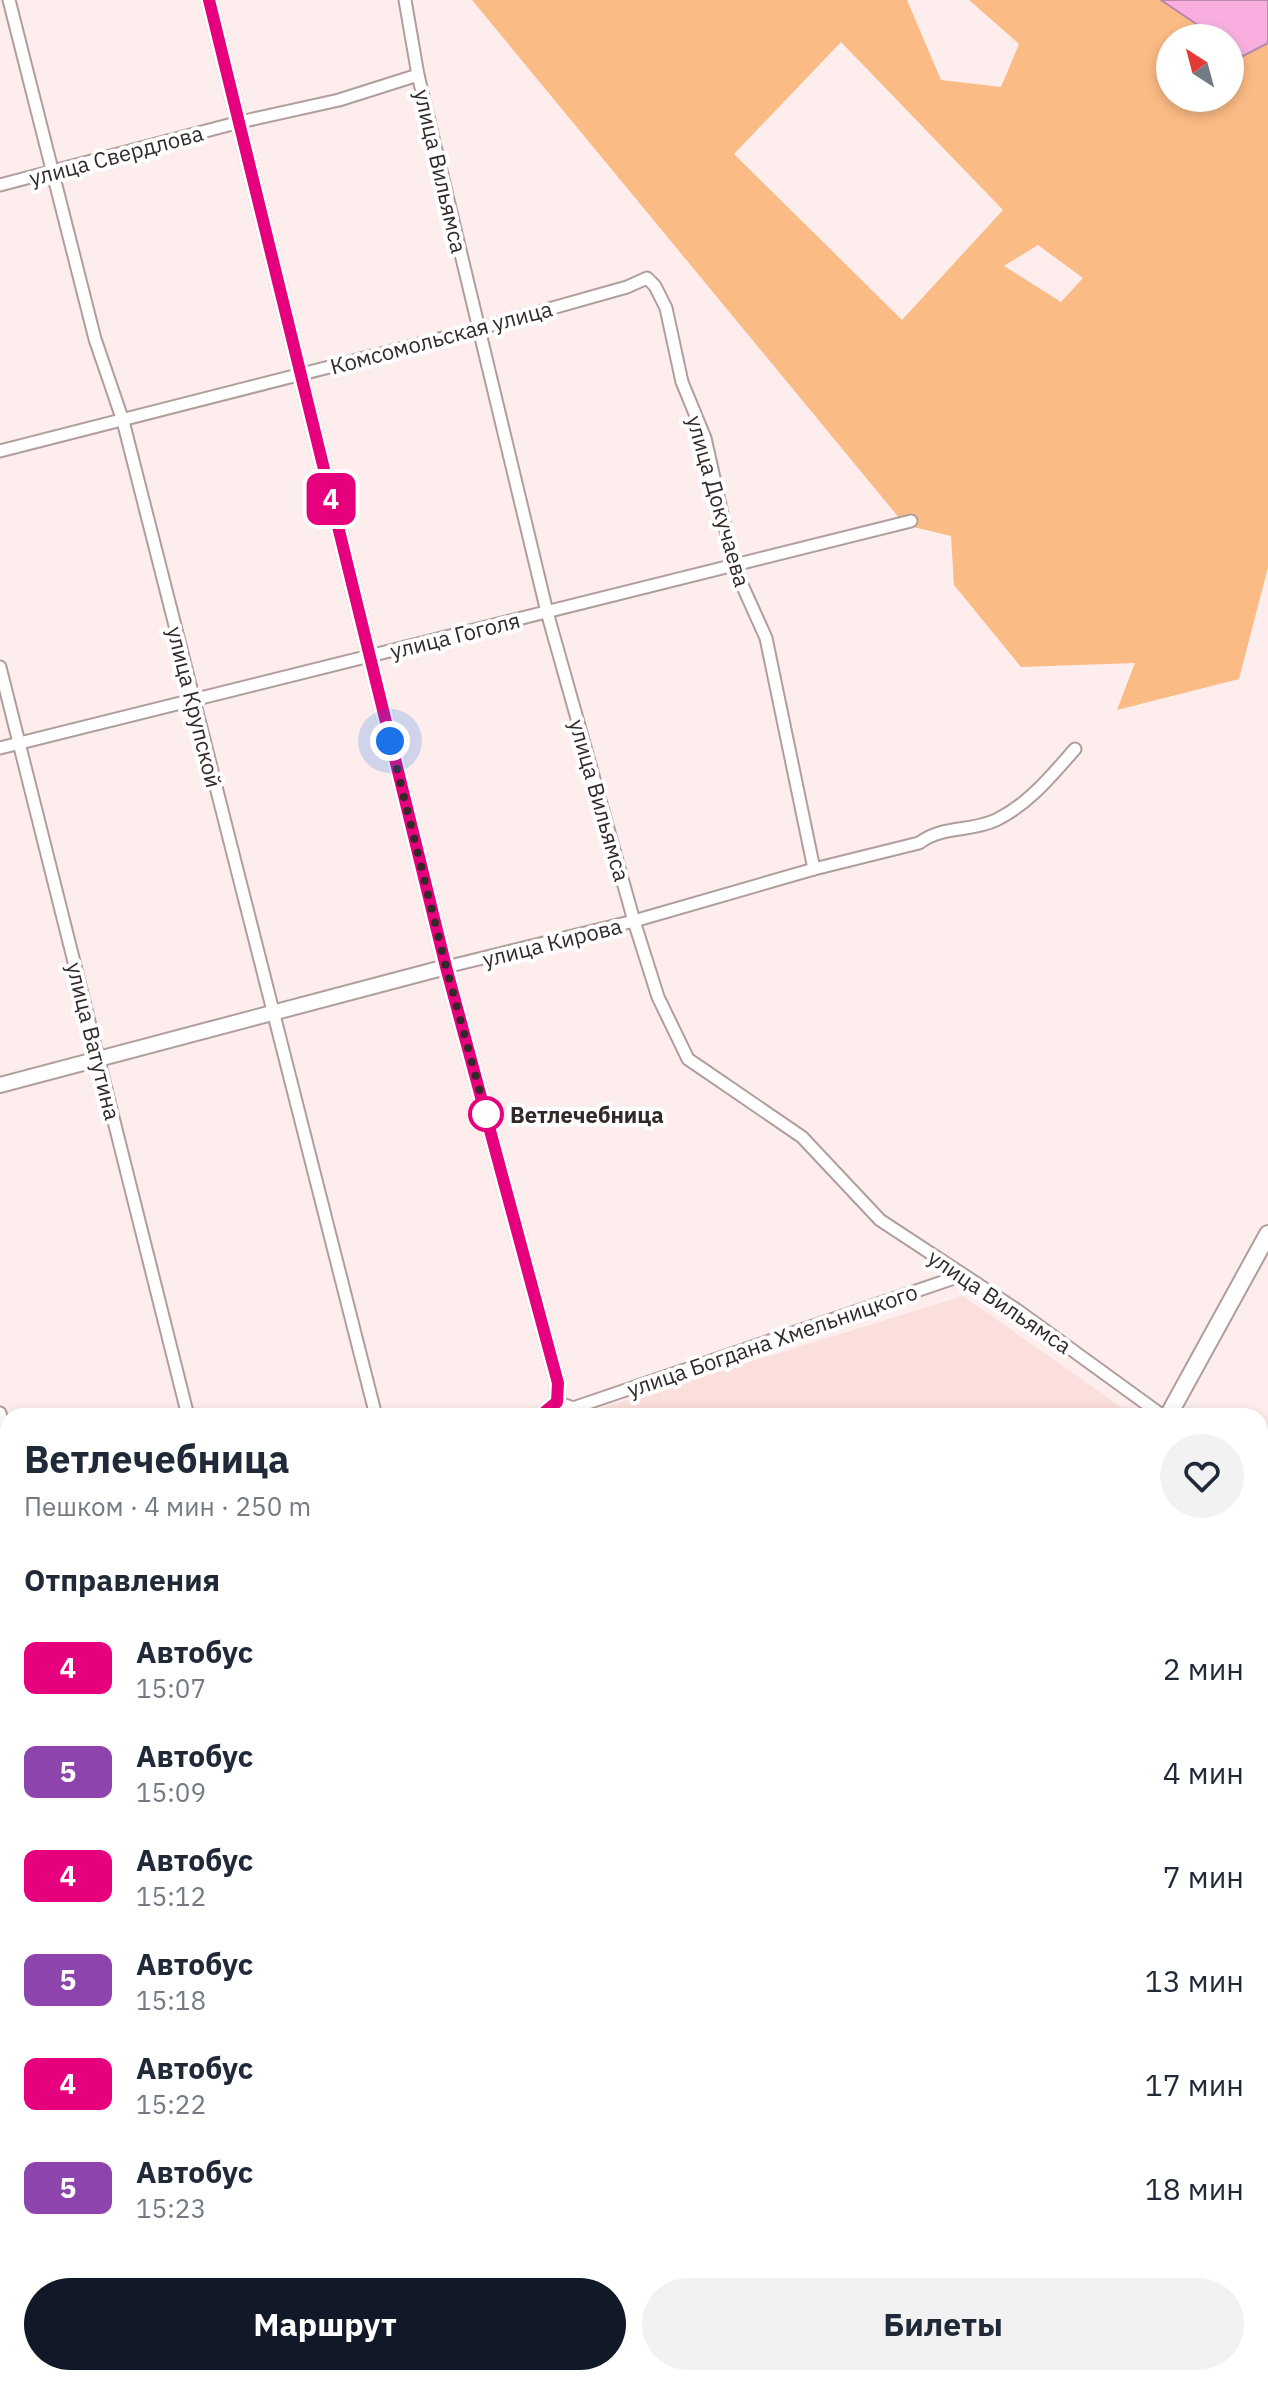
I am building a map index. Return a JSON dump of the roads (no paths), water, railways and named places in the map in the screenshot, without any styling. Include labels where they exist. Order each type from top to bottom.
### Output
[{"type":"main road","points":[[1170,1408],[1268,1234]]},
{"type":"street","name":"улица Крупской","points":[[9,0],[95,339],[123,421],[374,1408]]},
{"type":"street","points":[[209,0],[446,967],[558,1383],[557,1402],[550,1408]]},
{"type":"street","name":"улица Вильямса","points":[[405,0],[418,75],[547,612],[634,921],[658,997],[688,1059],[802,1137],[880,1220],[1017,1310],[1155,1408]]},
{"type":"street","name":"улица Свердлова","points":[[0,185],[240,122],[339,100],[418,75]]},
{"type":"street","name":"Комсомольская улица","points":[[0,451],[478,329],[627,287],[647,278]]},
{"type":"street","name":"улица Докучаева","points":[[647,278],[655,286],[666,308],[682,382],[705,438],[734,567],[766,638],[814,869]]},
{"type":"street","name":"улица Гоголя","points":[[0,748],[911,521]]},
{"type":"street","name":"улица Ватутина","points":[[0,667],[186,1408]]},
{"type":"street","name":"улица Кирова","points":[[0,1085],[272,1011],[634,921],[814,869],[919,843],[933,832],[995,821],[1035,794],[1075,749]]},
{"type":"street","name":"улица Богдана Хмельницкого","points":[[587,1408],[963,1275]]},
{"type":"street","name":"улица Богдана Хмельницкого","points":[[557,1402],[568,1408]]},
{"type":"place","name":"Ветлечебница","points":[[486,1114]]}]
